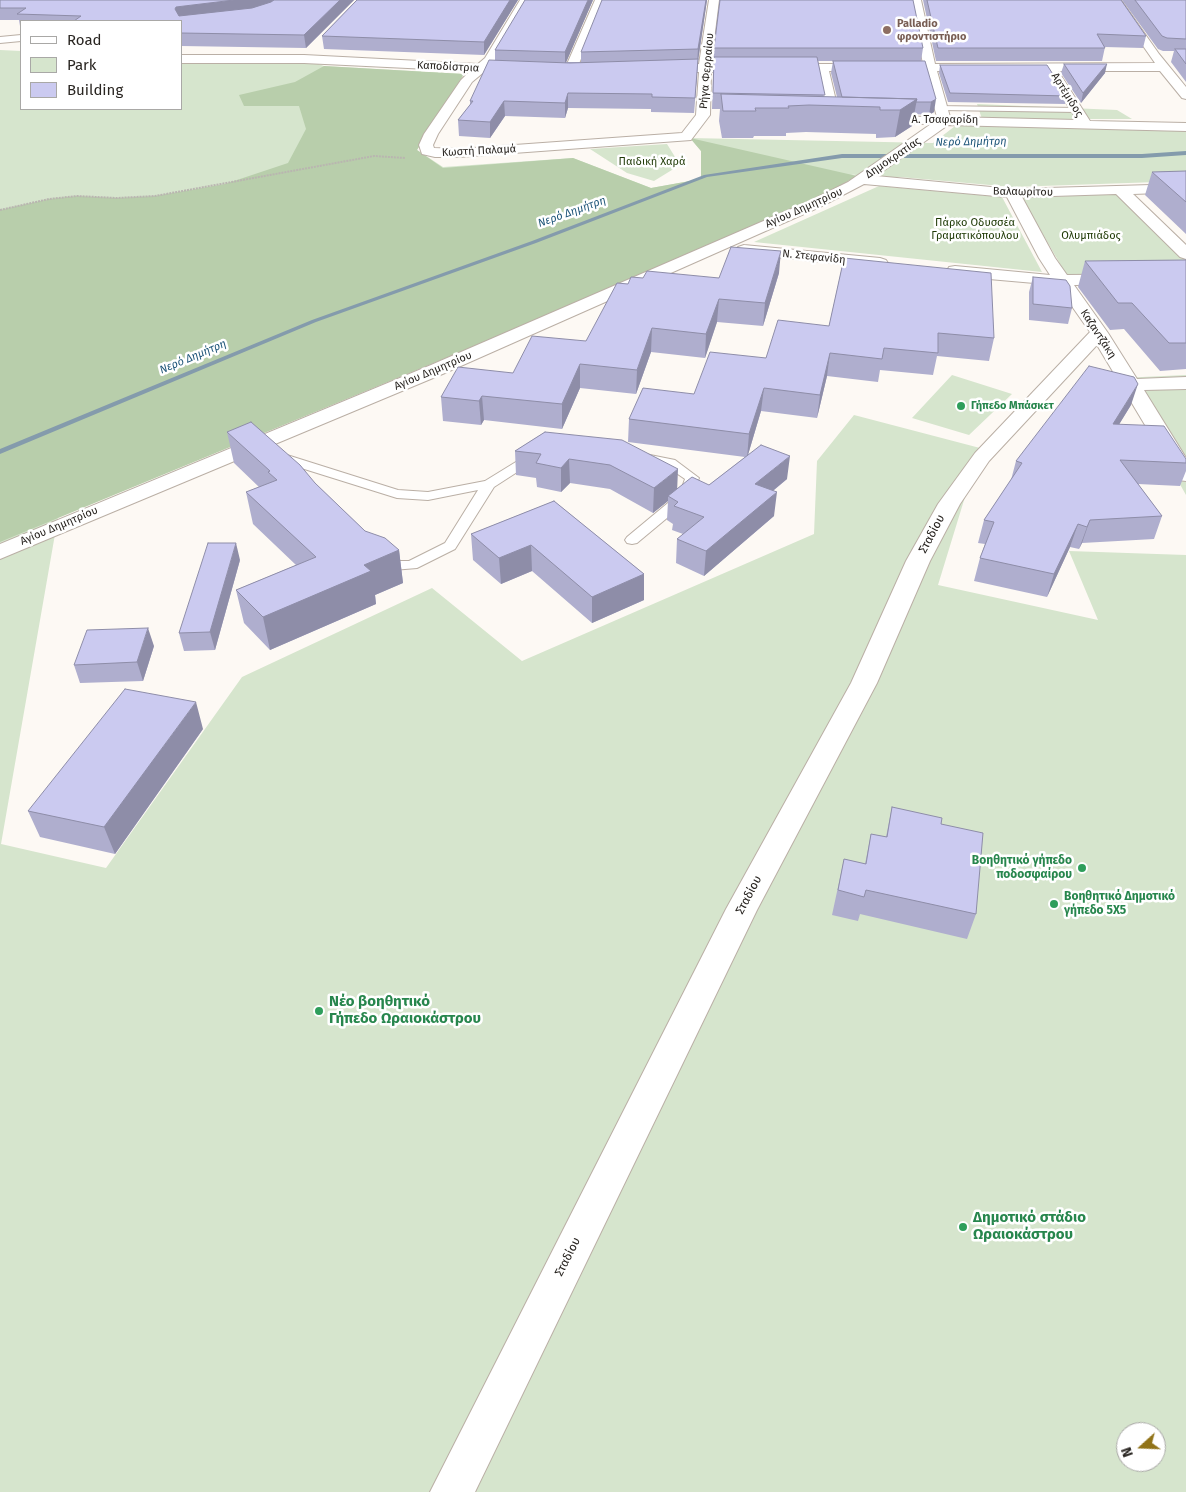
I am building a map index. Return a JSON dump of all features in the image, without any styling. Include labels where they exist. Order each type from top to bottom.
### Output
[{"type":"street","name":"Κωστή Παλαμά","points":[[525,0],[490,60],[467,80],[431,134],[425,149],[430,153],[459,153],[686,137]]},
{"type":"street","points":[[584,71],[565,71],[600,0]]},
{"type":"street","name":"Ρήγα Φερραίου","points":[[686,137],[708,115],[705,67],[714,0]]},
{"type":"street","points":[[916,0],[929,66],[943,114]]},
{"type":"street","points":[[1116,0],[1155,56],[1167,62],[1186,95]]},
{"type":"street","points":[[0,40],[20,38]]},
{"type":"street","points":[[304,59],[314,50]]},
{"type":"street","name":"Καποδίστρια","points":[[182,58],[304,59],[480,69],[532,70]]},
{"type":"street","points":[[648,69],[705,67],[1049,66],[1167,62]]},
{"type":"street","name":"Αρτέμιδος","points":[[1049,66],[1085,123]]},
{"type":"street","points":[[822,67],[833,118]]},
{"type":"street","name":"Α. Τσαφαρίδη","points":[[862,119],[943,114],[1186,127]]},
{"type":"street","name":"Δημοκρατίας","points":[[861,179],[912,145],[943,114]]},
{"type":"street","name":"Βαλαωρίτου","points":[[861,179],[1012,193],[1186,188]]},
{"type":"street","name":"Αγίου Δημητρίου","points":[[0,552],[438,369],[818,203],[861,179]]},
{"type":"street","points":[[1120,190],[1186,254]]},
{"type":"street","name":"Καζαντζάκη","points":[[1012,193],[1062,281],[1099,333],[1186,475]]},
{"type":"street","name":"Ν. Στεφανίδη","points":[[715,247],[895,265]]},
{"type":"street","points":[[944,270],[1062,281],[1186,279]]},
{"type":"street","name":"Σταδίου","points":[[452,1492],[742,909],[864,683],[918,561],[949,504],[982,457],[1099,333]]},
{"type":"street","points":[[1131,385],[1186,383]]},
{"type":"lane","points":[[943,114],[1077,110]]},
{"type":"lane","points":[[262,441],[287,459],[304,482]]},
{"type":"lane","points":[[287,459],[397,494],[428,496],[489,484],[546,448],[553,446]]},
{"type":"lane","points":[[626,454],[670,463],[692,478],[686,494],[632,540]]},
{"type":"lane","points":[[369,552],[376,559],[392,566],[412,565],[450,546],[489,484]]},
{"type":"path","points":[[0,210],[49,198],[155,196],[374,156],[402,159],[430,153]]},
{"type":"green space","points":[[0,50],[20,51],[20,110],[182,110],[182,57],[304,59],[324,66],[464,74],[417,150],[443,167],[573,158],[651,188],[701,179],[701,151],[690,138],[933,143],[959,123],[1186,131],[1186,181],[1012,187],[900,177],[874,179],[851,174],[857,176],[808,203],[441,360],[58,517],[1,844],[106,868],[242,677],[432,588],[522,661],[814,534],[817,461],[854,415],[980,448],[938,585],[1098,620],[1069,551],[1186,555],[1186,1492],[0,1492]]},
{"type":"green space","points":[[324,66],[464,74],[417,150],[443,168],[573,158],[651,188],[701,179],[701,151],[690,138],[857,176],[808,203],[441,360],[0,542],[0,210],[49,199],[77,196],[117,198],[155,196],[225,184],[288,163],[306,129],[299,106],[244,106],[239,95],[295,82]]},
{"type":"green space","points":[[977,104],[1117,110],[1132,119],[982,119]]},
{"type":"green space","name":"Παιδική Χαρά","points":[[667,144],[680,165],[654,181],[627,173],[590,149]]},
{"type":"green space","name":"Πάρκο Οδυσσέα Γραματικόπουλου","points":[[879,186],[1002,197],[1042,272],[754,242]]},
{"type":"green space","name":"Ολυμπιάδος","points":[[1117,194],[1186,260],[1186,275],[1067,276],[1022,198]]},
{"type":"green space","name":"Γήπεδο Μπάσκετ","points":[[952,375],[1012,394],[969,435],[912,418]]},
{"type":"green space","points":[[1186,375],[1186,495],[1120,378]]},
{"type":"building","points":[[0,0],[234,0],[176,7],[175,9],[179,16],[252,8],[274,0],[340,0],[304,35],[182,33],[182,20],[75,20],[81,16],[17,14],[26,8],[0,8]]},
{"type":"building","points":[[357,0],[510,0],[484,42],[322,36]]},
{"type":"building","points":[[525,0],[588,0],[565,52],[495,50]]},
{"type":"building","points":[[602,0],[706,0],[698,49],[581,52]]},
{"type":"building","points":[[720,0],[913,0],[923,48],[714,48]]},
{"type":"building","points":[[927,0],[1121,0],[1146,36],[1097,34],[1105,48],[938,48]]},
{"type":"building","points":[[1135,0],[1186,0],[1186,39],[1162,36]]},
{"type":"building","points":[[1175,49],[1186,49],[1186,64]]},
{"type":"building","points":[[714,57],[817,57],[825,95],[713,93]]},
{"type":"building","points":[[698,59],[695,98],[652,97],[652,94],[568,93],[565,103],[504,101],[490,122],[458,120],[473,101],[470,101],[489,60],[570,63]]},
{"type":"building","points":[[833,61],[925,61],[936,99],[931,102],[916,102],[917,99],[842,97]]},
{"type":"building","points":[[1064,64],[1107,64],[1083,93]]},
{"type":"building","points":[[940,65],[1047,65],[1067,96],[950,93]]},
{"type":"building","points":[[721,94],[917,99],[900,110],[880,110],[880,107],[809,105],[788,106],[789,108],[755,108],[756,111],[723,111]]},
{"type":"building","points":[[1186,171],[1186,202],[1152,172]]},
{"type":"building","points":[[731,247],[781,251],[765,303],[719,299],[706,334],[652,328],[637,370],[580,364],[562,404],[482,396],[479,401],[441,397],[458,367],[513,373],[532,336],[586,341],[617,283],[628,284],[631,277],[643,278],[647,271],[719,278]]},
{"type":"building","points":[[844,258],[991,273],[994,338],[938,333],[938,353],[884,348],[882,359],[830,353],[820,395],[764,388],[749,434],[629,419],[643,388],[694,394],[710,352],[766,358],[778,320],[829,326]]},
{"type":"building","points":[[1186,260],[1186,343],[1169,343],[1132,303],[1118,303],[1085,261]]},
{"type":"building","points":[[1033,277],[1066,280],[1070,286],[1072,308],[1033,304]]},
{"type":"building","points":[[1089,366],[1134,377],[1138,384],[1113,424],[1164,426],[1186,459],[1186,463],[1120,460],[1162,516],[1090,520],[1087,527],[1078,524],[1054,574],[980,558],[994,522],[984,520],[1022,463],[1016,461]]},
{"type":"building","points":[[251,422],[300,465],[315,483],[365,531],[385,538],[399,550],[364,565],[371,571],[263,617],[236,590],[316,557],[246,492],[277,480],[268,472],[270,471],[227,432]]},
{"type":"building","points":[[545,432],[622,440],[678,469],[654,488],[610,465],[569,459],[561,468],[536,463],[541,454],[515,451]]},
{"type":"building","points":[[761,445],[790,456],[755,484],[777,492],[706,551],[677,539],[704,517],[674,506],[678,502],[668,496],[692,477],[709,485]]},
{"type":"building","points":[[554,501],[644,574],[592,597],[531,545],[499,558],[471,534]]},
{"type":"building","points":[[208,543],[236,543],[210,632],[179,633]]},
{"type":"building","points":[[148,628],[137,662],[74,665],[87,630]]},
{"type":"building","points":[[125,689],[196,702],[104,827],[28,811]]},
{"type":"building","points":[[892,807],[942,818],[941,824],[983,833],[976,914],[866,890],[864,897],[838,890],[844,859],[866,864],[871,834],[887,837]]},
{"type":"waterway","name":"Νερό Δημήτρη","points":[[0,452],[314,321],[534,242],[706,176],[842,156],[1142,156],[1186,153]]},
{"type":"place","name":"Palladio φροντιστήριο","points":[[887,30]]},
{"type":"place","name":"Γήπεδο Μπάσκετ","points":[[961,406]]},
{"type":"place","name":"Βοηθητικό γήπεδο ποδοσφαίρου","points":[[1082,868]]},
{"type":"place","name":"Βοηθητικό Δημοτικό γήπεδο 5Χ5","points":[[1054,904]]},
{"type":"place","name":"Νέο βοηθητικό Γήπεδο Ωραιοκάστρου","points":[[319,1011]]},
{"type":"place","name":"Δημοτικό στάδιο Ωραιοκάστρου","points":[[963,1227]]}]
